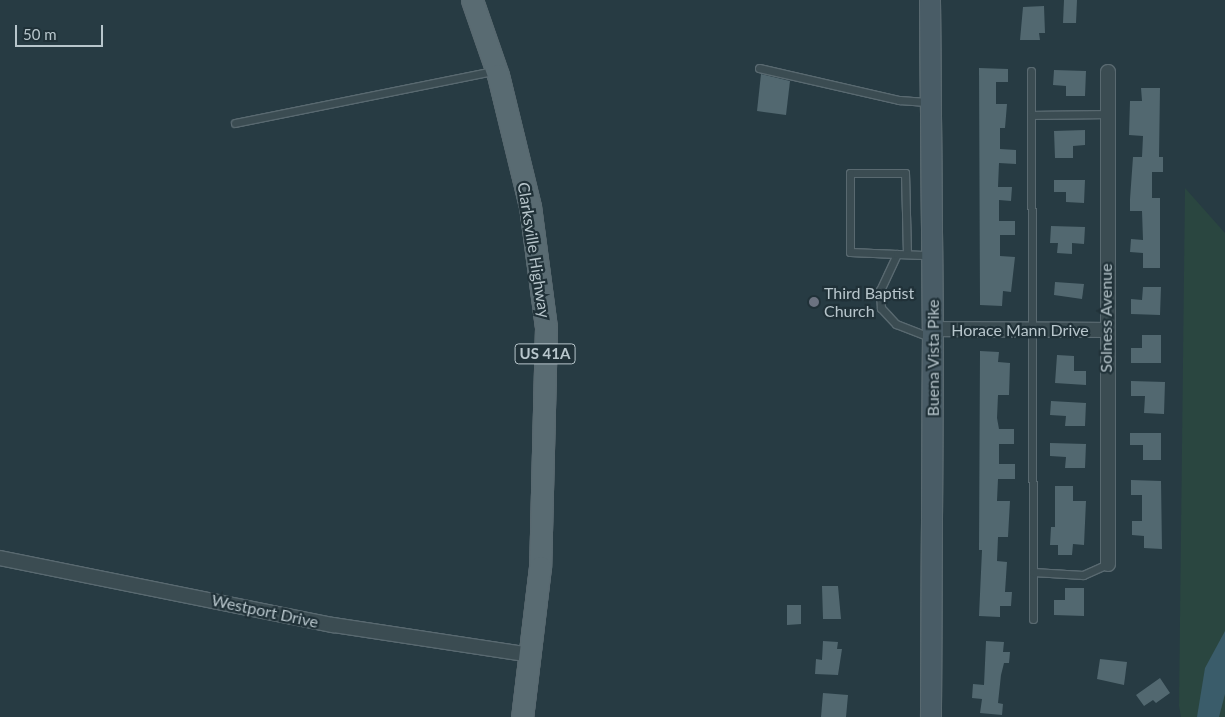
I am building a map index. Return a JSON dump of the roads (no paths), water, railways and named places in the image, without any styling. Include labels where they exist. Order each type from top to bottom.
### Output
[{"type":"main road","name":"Clarksville Highway","points":[[472,0],[496,70],[530,206],[546,328],[540,566],[532,655],[522,717]]},
{"type":"main road","name":"Buena Vista Pike","points":[[930,0],[933,334],[931,717]]},
{"type":"street","name":"Solness Avenue","points":[[1108,72],[1106,330],[1108,564]]},
{"type":"street","name":"Horace Mann Drive","points":[[933,334],[1033,330],[1106,330]]},
{"type":"street","name":"Westport Drive","points":[[0,558],[333,625],[532,655]]},
{"type":"lane","points":[[759,68],[899,100],[931,102]]},
{"type":"lane","points":[[236,123],[496,70]]},
{"type":"lane","points":[[1031,71],[1033,619]]},
{"type":"lane","points":[[1032,115],[1108,114]]},
{"type":"lane","points":[[907,254],[905,173],[850,173],[850,252],[932,255]]},
{"type":"lane","points":[[897,254],[880,290],[882,308],[896,324],[933,334]]},
{"type":"lane","points":[[1033,572],[1083,575],[1108,564]]},
{"type":"water","points":[[1225,631],[1225,694],[1219,717],[1197,717],[1205,668]]},
{"type":"place","name":"Third Baptist Church","points":[[814,302]]}]
